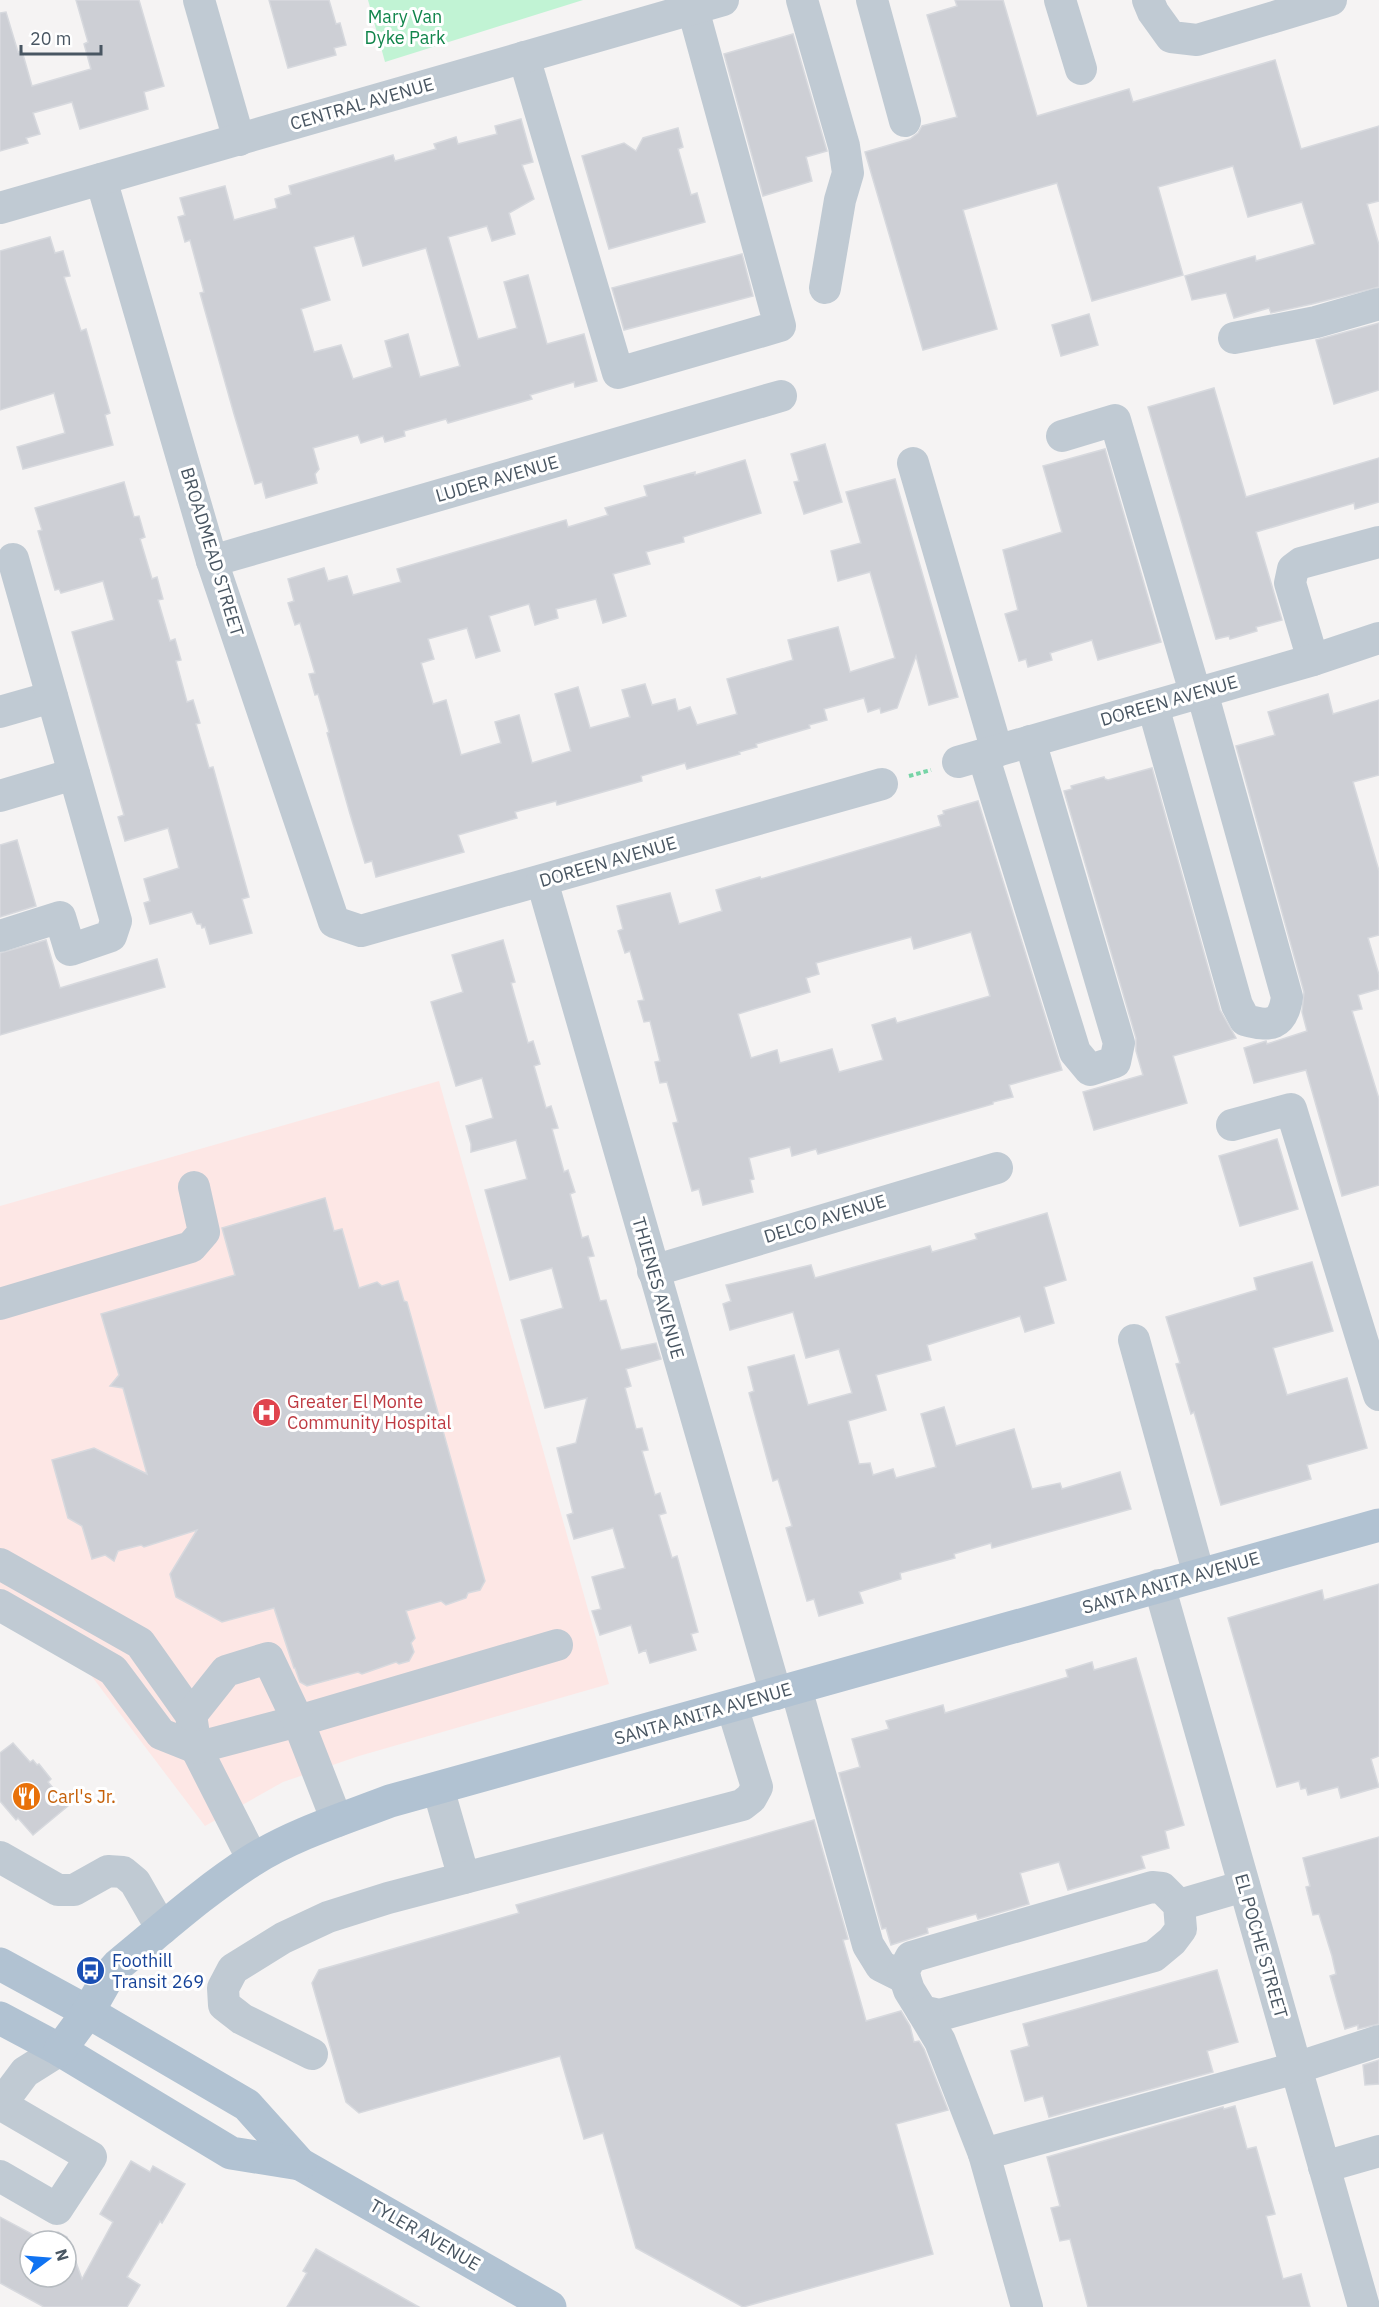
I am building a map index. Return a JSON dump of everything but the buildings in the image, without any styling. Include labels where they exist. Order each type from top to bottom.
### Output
[{"type":"main road","name":"SANTA ANITA AVENUE","points":[[60,2050],[118,1965],[224,1880],[253,1860],[305,1833],[390,1801],[1379,1525]]},
{"type":"main road","points":[[0,1964],[88,2012]]},
{"type":"main road","name":"TYLER AVENUE","points":[[88,2012],[247,2104],[300,2164],[540,2304]]},
{"type":"main road","points":[[0,2018],[60,2050]]},
{"type":"main road","name":"TYLER AVENUE","points":[[60,2050],[231,2153],[300,2164]]},
{"type":"street","points":[[199,0],[239,140]]},
{"type":"street","name":"CENTRAL AVENUE","points":[[0,208],[723,0]]},
{"type":"street","points":[[802,0],[844,146],[848,173],[840,200],[825,288]]},
{"type":"street","points":[[872,0],[905,121]]},
{"type":"street","points":[[1060,0],[1081,69]]},
{"type":"street","points":[[1148,0],[1153,12],[1171,37],[1197,40],[1331,0]]},
{"type":"street","points":[[524,57],[618,373],[780,326],[693,9]]},
{"type":"street","name":"BROADMEAD STREET","points":[[101,179],[212,561],[334,922]]},
{"type":"street","points":[[1234,338],[1316,322],[1379,304]]},
{"type":"street","name":"LUDER AVENUE","points":[[212,561],[781,396]]},
{"type":"street","points":[[1062,436],[1115,420],[1192,682],[1202,692],[1287,997],[1285,1012],[1277,1021],[1260,1024],[1245,1020],[1237,1005],[1153,706]]},
{"type":"street","points":[[913,463],[979,756],[1075,1052],[1090,1070],[1115,1062],[1119,1043],[1030,741]]},
{"type":"street","points":[[1313,660],[1290,583],[1293,569],[1301,563],[1379,542]]},
{"type":"street","points":[[0,936],[60,917],[70,950],[111,936],[116,921],[13,559]]},
{"type":"street","name":"DOREEN AVENUE","points":[[979,756],[1313,660],[1379,638]]},
{"type":"street","points":[[0,712],[52,697]]},
{"type":"street","points":[[0,796],[74,774]]},
{"type":"street","name":"DOREEN AVENUE","points":[[334,922],[361,931],[882,784]]},
{"type":"street","name":"THIENES AVENUE","points":[[542,881],[653,1270],[868,1945],[881,1966],[905,1978]]},
{"type":"street","points":[[1232,1125],[1291,1108],[1379,1395]]},
{"type":"street","name":"DELCO AVENUE","points":[[653,1270],[997,1168]]},
{"type":"street","points":[[0,1304],[191,1247],[204,1232],[194,1187]]},
{"type":"street","points":[[1134,1340],[1199,1575]]},
{"type":"street","points":[[0,1564],[140,1643],[191,1715],[196,1748],[253,1860]]},
{"type":"street","name":"EL POCHE STREET","points":[[1160,1585],[1364,2307]]},
{"type":"street","points":[[0,1605],[113,1670],[161,1734],[196,1748],[298,1721],[557,1645]]},
{"type":"street","points":[[191,1715],[226,1671],[268,1658],[298,1721],[337,1821]]},
{"type":"street","points":[[312,2054],[242,2019],[224,2005],[224,1988],[233,1969],[283,1938],[328,1917],[388,1898],[742,1805],[751,1798],[757,1787],[732,1706]]},
{"type":"street","points":[[438,1788],[464,1878]]},
{"type":"street","points":[[0,1857],[58,1890],[74,1890],[108,1871],[123,1872],[135,1882],[162,1929]]},
{"type":"street","points":[[1179,1905],[1244,1886]]},
{"type":"street","points":[[922,2011],[940,2015],[1154,1956],[1172,1941],[1181,1929],[1179,1905],[1162,1887],[1152,1887],[911,1957],[903,1972],[909,1990],[940,2041],[984,2154],[1027,2307]]},
{"type":"street","points":[[984,2154],[1296,2068],[1379,2041]]},
{"type":"street","points":[[0,2176],[57,2209],[91,2157],[0,2104],[25,2072],[60,2050]]},
{"type":"street","points":[[1324,2167],[1379,2151]]},
{"type":"path","points":[[882,784],[979,756]]},
{"type":"shaded area","name":"Greater El Monte Community Hospital","points":[[439,1081],[609,1684],[359,1756],[283,1782],[205,1826],[90,1674],[0,1619],[0,1206]]},
{"type":"green space","name":"Mary Van Dyke Park","points":[[368,0],[583,0],[385,62]]},
{"type":"place","name":"Greater El Monte Community Hospital","points":[[266,1412]]},
{"type":"place","name":"Carl's Jr.","points":[[26,1797]]},
{"type":"place","name":"Foothill Transit 269","points":[[91,1971]]}]
